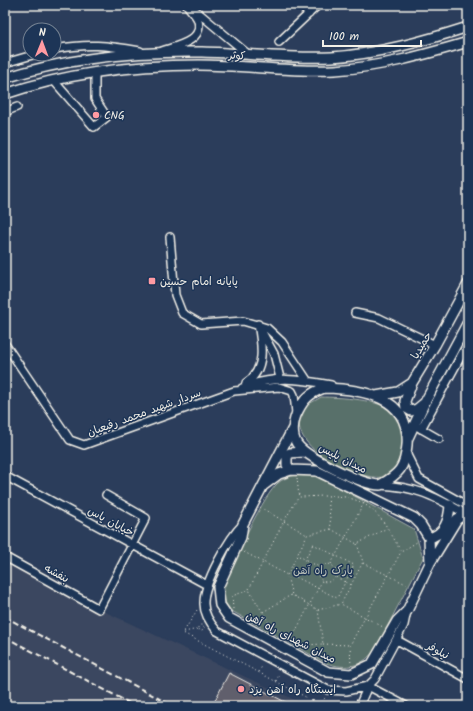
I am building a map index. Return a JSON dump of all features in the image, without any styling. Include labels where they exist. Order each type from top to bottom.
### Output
[{"type":"main road","name":"کوثر","points":[[5,78],[70,62],[154,53],[201,52],[297,58],[362,54],[404,45],[468,27]]},
{"type":"main road","name":"کوثر","points":[[5,94],[95,72],[155,66],[199,65],[294,70],[342,69],[404,60],[468,42]]},
{"type":"main road","name":"حمیدیا","points":[[376,396],[398,392],[412,383],[436,345],[468,284]]},
{"type":"main road","points":[[408,438],[417,426],[424,404],[468,322]]},
{"type":"main road","points":[[412,383],[405,401],[406,408],[411,411],[424,404]]},
{"type":"main road","points":[[293,428],[296,415],[304,399],[313,392],[324,388],[348,389],[376,396],[393,405],[402,415],[408,438],[406,453],[402,467],[396,476],[380,485]]},
{"type":"main road","name":"میدان پلیس","points":[[293,428],[296,443],[304,452],[362,482],[372,485],[380,485]]},
{"type":"main road","name":"میدان شهدای راه آهن","points":[[293,428],[242,524],[241,537],[218,587],[220,605],[228,618],[286,650],[328,672],[351,674]]},
{"type":"main road","points":[[294,470],[287,465],[287,457],[290,453],[304,452]]},
{"type":"main road","points":[[260,489],[279,474],[294,470],[317,471],[414,518],[421,525],[428,537],[430,562]]},
{"type":"main road","points":[[428,537],[436,536],[444,527],[450,514],[450,505]]},
{"type":"main road","points":[[351,674],[372,664],[397,621],[407,611],[430,562],[457,519],[467,512]]},
{"type":"street","points":[[188,5],[199,7],[249,55]]},
{"type":"street","points":[[62,48],[82,45],[103,45],[154,53],[186,43],[195,36],[198,30],[198,19],[188,5]]},
{"type":"street","points":[[300,5],[309,14]]},
{"type":"street","points":[[279,42],[318,5]]},
{"type":"street","points":[[5,63],[22,58]]},
{"type":"street","points":[[54,81],[94,127],[107,117],[95,99],[95,72]]},
{"type":"street","points":[[5,112],[17,107]]},
{"type":"street","points":[[170,237],[175,295],[182,313],[201,324],[244,322],[258,324],[267,328],[279,338],[307,380]]},
{"type":"street","points":[[355,313],[379,318],[436,345]]},
{"type":"street","points":[[258,324],[274,354],[280,378]]},
{"type":"street","points":[[234,391],[252,379],[259,368],[261,341],[258,324]]},
{"type":"street","points":[[439,439],[417,426],[468,343]]},
{"type":"street","name":"سردار شهید محمد رفیعیان","points":[[5,344],[70,440],[84,445],[234,391],[262,388],[287,389],[292,391],[294,395],[296,415]]},
{"type":"street","points":[[234,391],[257,382],[280,378],[307,380],[348,389]]},
{"type":"street","points":[[406,453],[419,479],[467,512]]},
{"type":"street","name":"خیابان یاس","points":[[5,476],[207,585]]},
{"type":"street","points":[[380,485],[404,487],[422,491],[467,512]]},
{"type":"street","points":[[106,495],[146,518],[133,545]]},
{"type":"street","points":[[242,524],[233,534],[207,585],[204,604],[206,615],[217,631],[328,690],[346,691],[368,686],[406,706]]},
{"type":"street","name":"بنفشه","points":[[5,557],[99,609],[133,545]]},
{"type":"street","points":[[359,706],[368,686],[374,679],[397,640],[404,625],[407,611]]},
{"type":"street","name":"نیلوفر","points":[[397,640],[468,679]]},
{"type":"path","points":[[228,618],[234,607],[232,596],[249,590],[284,521],[299,497],[294,470]]},
{"type":"path","points":[[299,497],[348,497],[364,503],[373,509],[388,527],[401,552]]},
{"type":"path","points":[[328,497],[331,529]]},
{"type":"path","points":[[253,502],[308,535],[331,529],[346,536],[357,544],[362,562],[341,604]]},
{"type":"path","points":[[331,564],[364,503]]},
{"type":"path","points":[[357,544],[388,527]]},
{"type":"path","points":[[308,535],[287,576],[292,595],[318,610],[341,604],[391,631]]},
{"type":"path","points":[[351,674],[350,646],[401,552],[428,537]]},
{"type":"path","points":[[313,544],[354,565],[337,598],[296,577],[305,559],[313,544]]},
{"type":"path","points":[[236,547],[287,576]]},
{"type":"path","points":[[298,555],[319,567]]},
{"type":"path","points":[[362,562],[417,589]]},
{"type":"path","points":[[325,563],[331,564],[336,570],[335,577],[331,581],[322,581],[317,573],[319,567],[325,563]]},
{"type":"path","points":[[335,577],[351,585]]},
{"type":"path","points":[[286,650],[322,581]]},
{"type":"path","points":[[249,590],[271,626],[304,645],[323,644],[350,646]]},
{"type":"path","points":[[262,612],[292,595]]},
{"type":"path","points":[[183,633],[194,612],[204,604]]},
{"type":"path","points":[[318,610],[323,644]]},
{"type":"path","points":[[183,633],[198,629]]},
{"type":"path","points":[[183,633],[321,706],[328,690]]},
{"type":"path","points":[[259,672],[262,666]]},
{"type":"path","points":[[276,681],[279,674]]},
{"type":"path","points":[[341,706],[340,702],[344,701],[346,703],[345,706]]},
{"type":"shaded area","points":[[5,561],[99,609],[308,706],[5,706]]},
{"type":"green space","points":[[321,397],[348,398],[370,402],[388,408],[394,413],[400,422],[403,437],[401,460],[395,472],[389,476],[376,477],[359,474],[341,467],[324,457],[310,445],[301,432],[300,419],[308,405]]},
{"type":"green space","name":"پارک راه آهن","points":[[307,473],[320,477],[414,529],[423,558],[376,648],[366,659],[354,665],[341,666],[326,663],[228,609],[224,600],[223,587],[227,574],[265,500],[278,483],[284,479]]},
{"type":"building","name":"ایستگاه راه آهن یزد","points":[[229,673],[293,706],[212,706]]},
{"type":"railway","points":[[5,617],[173,706]]},
{"type":"railway","points":[[5,637],[135,706]]},
{"type":"place","name":"CNG","points":[[96,115]]},
{"type":"place","name":"پایانه امام حسین","points":[[152,281]]},
{"type":"place","name":"ایستگاه راه آهن یزد","points":[[241,689]]}]
